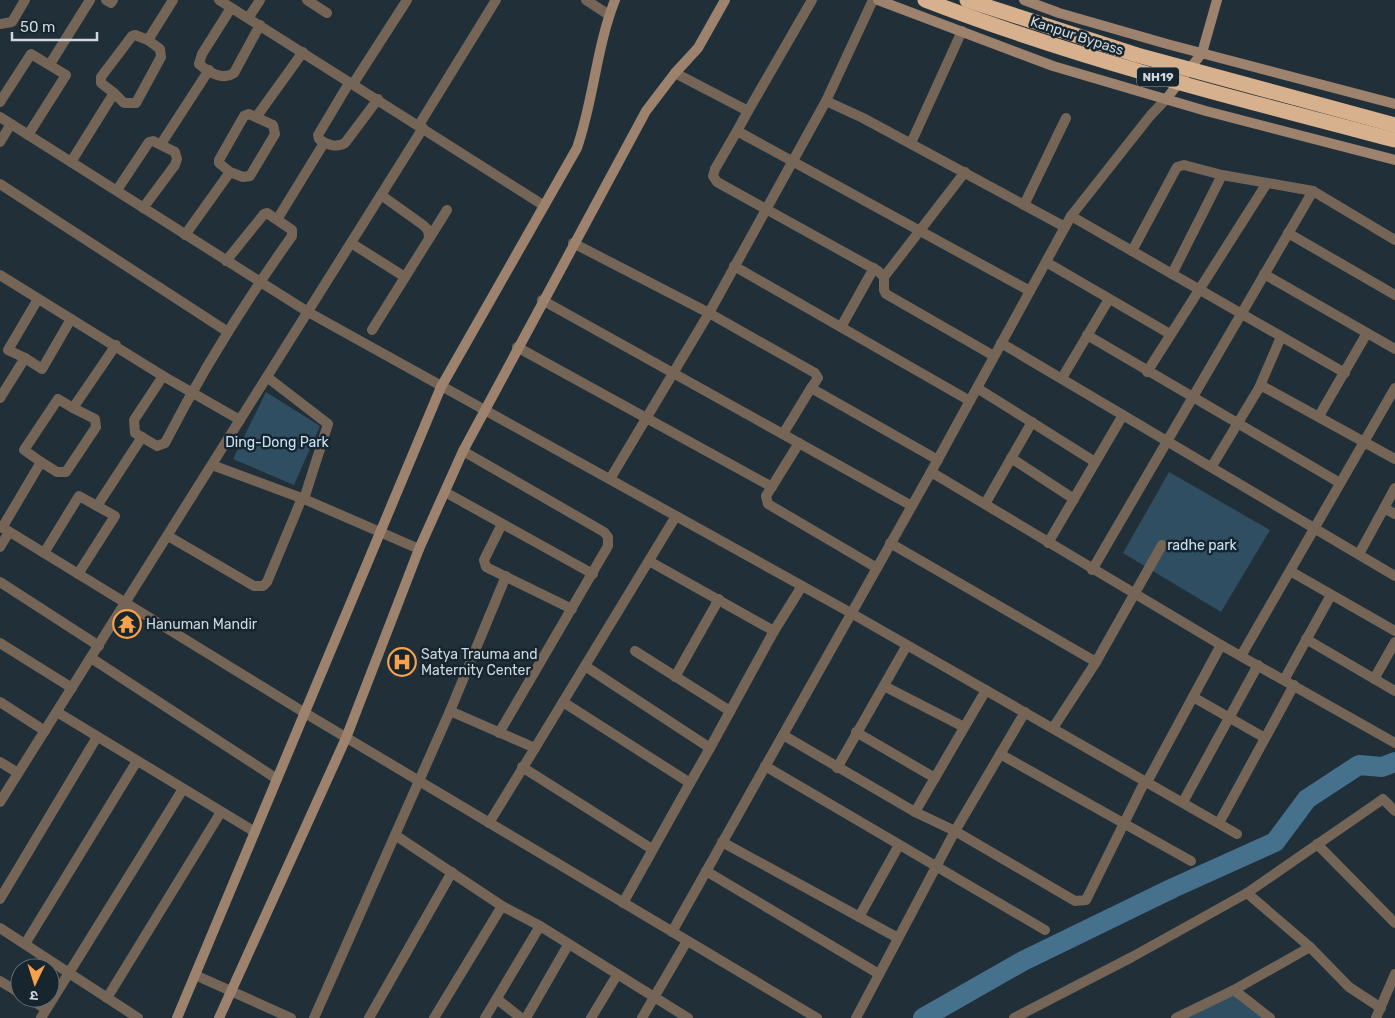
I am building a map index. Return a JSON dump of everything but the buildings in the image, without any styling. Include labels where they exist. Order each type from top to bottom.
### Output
[{"type":"highway","name":"Kanpur Bypass","points":[[926,0],[986,23],[1129,70],[1395,140]]},
{"type":"highway","name":"Kanpur Bypass","points":[[967,0],[1137,56],[1395,125]]},
{"type":"street","points":[[0,24],[12,22],[25,0]]},
{"type":"street","points":[[50,64],[90,0]]},
{"type":"street","points":[[106,0],[111,3],[113,0]]},
{"type":"street","points":[[148,40],[173,0]]},
{"type":"street","points":[[219,0],[249,17],[543,205]]},
{"type":"street","points":[[249,17],[260,0]]},
{"type":"street","points":[[308,0],[327,13]]},
{"type":"street","points":[[378,99],[345,144],[338,146],[324,143],[318,139],[318,134],[407,0]]},
{"type":"street","points":[[0,802],[381,195],[496,0]]},
{"type":"street","points":[[586,0],[609,15]]},
{"type":"street","points":[[177,1018],[441,387],[543,205],[578,148],[587,121],[600,41],[615,0]]},
{"type":"street","points":[[219,1018],[346,738],[419,548],[484,408],[646,111],[675,72],[698,48],[725,0]]},
{"type":"street","points":[[812,0],[713,176],[717,182],[766,207],[874,268],[884,277]]},
{"type":"street","points":[[610,479],[672,372],[709,313],[826,101],[873,0]]},
{"type":"street","points":[[878,0],[1054,66],[1206,111],[1395,160]]},
{"type":"street","points":[[1024,0],[1059,13],[1395,104]]},
{"type":"street","points":[[672,932],[938,460],[1065,227],[1150,116],[1167,98],[1202,53],[1217,0]]},
{"type":"street","points":[[231,8],[200,60],[199,64],[209,70],[227,77],[234,73],[260,25]]},
{"type":"street","points":[[911,143],[962,32]]},
{"type":"street","points":[[135,35],[148,40],[160,49],[161,56],[136,103],[124,103],[114,93],[101,83],[101,77],[132,36],[135,35]]},
{"type":"street","points":[[257,116],[303,52]]},
{"type":"street","points":[[0,102],[31,54],[66,75],[28,135]]},
{"type":"street","points":[[161,144],[209,70]]},
{"type":"street","points":[[675,72],[748,112]]},
{"type":"street","points":[[71,162],[114,93]]},
{"type":"street","points":[[826,101],[911,143],[1065,227]]},
{"type":"street","points":[[249,114],[257,116],[273,125],[275,134],[250,176],[243,177],[230,172],[219,163],[220,156],[244,116],[249,114]]},
{"type":"street","points":[[0,117],[308,312],[851,613],[1237,834]]},
{"type":"street","points":[[1024,205],[1066,118]]},
{"type":"street","points":[[0,142],[11,124]]},
{"type":"street","points":[[737,131],[1030,291]]},
{"type":"street","points":[[117,190],[149,142],[153,141],[161,144],[175,152],[176,162],[143,208]]},
{"type":"street","points":[[278,218],[324,143]]},
{"type":"street","points":[[1132,251],[1177,167],[1184,165],[1222,175],[1313,191],[1395,240]]},
{"type":"street","points":[[185,235],[230,172]]},
{"type":"street","points":[[965,172],[884,277],[884,290],[886,294],[994,356]]},
{"type":"street","points":[[1172,274],[1222,175]]},
{"type":"street","points":[[1148,372],[1170,334],[1201,290],[1267,183]]},
{"type":"street","points":[[0,184],[228,332]]},
{"type":"street","points":[[1092,570],[1166,440],[1313,191]]},
{"type":"street","points":[[381,195],[423,225],[428,230],[429,238]]},
{"type":"street","points":[[372,330],[447,210]]},
{"type":"street","points":[[163,376],[134,420],[135,433],[158,446],[165,443],[192,391],[260,282],[292,236],[292,230],[278,218],[267,213],[264,214],[226,261]]},
{"type":"street","points":[[1072,216],[1345,374]]},
{"type":"street","points":[[1288,233],[1395,295]]},
{"type":"street","points":[[351,243],[405,277]]},
{"type":"street","points":[[573,243],[709,313],[814,373],[818,378],[783,434]]},
{"type":"street","points":[[1046,262],[1170,334]]},
{"type":"street","points":[[734,266],[970,401]]},
{"type":"street","points":[[842,327],[874,268]]},
{"type":"street","points":[[1264,274],[1395,350]]},
{"type":"street","points":[[0,275],[116,345],[163,376],[240,420]]},
{"type":"street","points":[[38,299],[8,350],[26,358],[42,369],[71,319]]},
{"type":"street","points":[[1062,378],[1109,299]]},
{"type":"street","points":[[542,300],[912,506]]},
{"type":"street","points":[[1319,416],[1367,333]]},
{"type":"street","points":[[1087,336],[1340,483]]},
{"type":"street","points":[[1212,466],[1259,388],[1280,337]]},
{"type":"street","points":[[1001,343],[1212,466],[1395,576]]},
{"type":"street","points":[[74,408],[116,345]]},
{"type":"street","points":[[517,347],[772,487]]},
{"type":"street","points":[[0,398],[26,358]]},
{"type":"street","points":[[168,536],[254,586],[261,589],[266,582],[303,499],[328,424],[267,377]]},
{"type":"street","points":[[1259,388],[1264,387],[1395,459]]},
{"type":"street","points":[[811,388],[938,460]]},
{"type":"street","points":[[977,388],[1096,462]]},
{"type":"street","points":[[1241,656],[1364,442],[1392,401],[1395,388]]},
{"type":"street","points":[[58,399],[95,419],[96,427],[66,472],[57,472],[41,462],[24,450],[58,399]]},
{"type":"street","points":[[1048,543],[1123,414]]},
{"type":"street","points":[[984,504],[1032,422]]},
{"type":"street","points":[[97,506],[142,437]]},
{"type":"street","points":[[799,443],[766,496],[768,504],[877,568]]},
{"type":"street","points":[[463,451],[604,532],[608,537],[608,546],[593,574],[499,733]]},
{"type":"street","points":[[1011,458],[1074,499]]},
{"type":"street","points":[[0,547],[4,529],[41,462]]},
{"type":"street","points":[[212,465],[303,499],[419,548]]},
{"type":"street","points":[[931,472],[1092,570],[1395,743]]},
{"type":"street","points":[[1359,554],[1395,488]]},
{"type":"street","points":[[445,492],[593,574]]},
{"type":"street","points":[[44,553],[79,496],[115,516],[78,574]]},
{"type":"street","points":[[1384,508],[1395,514]]},
{"type":"street","points":[[489,823],[676,516]]},
{"type":"street","points":[[502,524],[484,560],[489,570],[506,576],[572,609]]},
{"type":"street","points":[[4,529],[346,738],[817,1018]]},
{"type":"street","points":[[890,543],[1096,662]]},
{"type":"street","points":[[1053,728],[1096,662],[1162,545]]},
{"type":"street","points":[[649,561],[774,630]]},
{"type":"street","points":[[1290,571],[1395,631]]},
{"type":"street","points":[[314,1018],[450,711],[506,576]]},
{"type":"street","points":[[0,582],[99,646]]},
{"type":"street","points":[[623,903],[774,630],[802,586]]},
{"type":"street","points":[[1284,680],[1331,595]]},
{"type":"street","points":[[675,677],[718,600]]},
{"type":"street","points":[[1306,639],[1395,691]]},
{"type":"street","points":[[0,642],[72,688]]},
{"type":"street","points":[[1374,679],[1395,642]]},
{"type":"street","points":[[837,768],[907,645]]},
{"type":"street","points":[[783,735],[915,812],[955,831],[1075,901],[1081,902],[1086,900],[1146,781],[1221,645]]},
{"type":"street","points":[[634,651],[730,711]]},
{"type":"street","points":[[91,658],[277,779]]},
{"type":"street","points":[[585,666],[710,748]]},
{"type":"street","points":[[1183,802],[1258,666]]},
{"type":"street","points":[[1219,823],[1294,685]]},
{"type":"street","points":[[884,686],[964,727]]},
{"type":"street","points":[[915,812],[986,690]]},
{"type":"street","points":[[1193,697],[1265,738]]},
{"type":"street","points":[[0,702],[45,731]]},
{"type":"street","points":[[563,702],[690,783]]},
{"type":"street","points":[[450,711],[535,748]]},
{"type":"street","points":[[57,712],[255,832]]},
{"type":"street","points":[[856,1018],[955,831],[1025,712]]},
{"type":"street","points":[[856,732],[935,778]]},
{"type":"street","points":[[0,899],[97,737]]},
{"type":"street","points":[[1000,754],[1190,860]]},
{"type":"street","points":[[25,944],[137,761]]},
{"type":"street","points":[[0,762],[18,773]]},
{"type":"street","points":[[765,766],[1045,930]]},
{"type":"street","points":[[522,767],[652,849]]},
{"type":"street","points":[[44,1014],[183,789]]},
{"type":"street","points":[[1015,1018],[1247,893],[1383,799],[1395,811]]},
{"type":"street","points":[[107,998],[221,812]]},
{"type":"street","points":[[395,835],[502,906],[540,926],[688,1018]]},
{"type":"street","points":[[722,842],[898,938]]},
{"type":"street","points":[[1317,844],[1395,923]]},
{"type":"street","points":[[859,917],[900,846]]},
{"type":"street","points":[[706,871],[880,974]]},
{"type":"street","points":[[369,1018],[452,872]]},
{"type":"street","points":[[1247,893],[1310,947],[1349,986],[1381,1008]]},
{"type":"street","points":[[434,1018],[502,906]]},
{"type":"street","points":[[485,1018],[540,926]]},
{"type":"street","points":[[0,928],[138,1018]]},
{"type":"street","points":[[642,1018],[687,941]]},
{"type":"street","points":[[526,1018],[568,945]]},
{"type":"street","points":[[1176,1018],[1234,990],[1310,947]]},
{"type":"street","points":[[1376,1018],[1395,974]]},
{"type":"street","points":[[591,1018],[616,975]]},
{"type":"street","points":[[195,976],[291,1018]]},
{"type":"street","points":[[1234,990],[1270,1018]]},
{"type":"street","points":[[497,999],[522,1018]]},
{"type":"green space","name":"Ding-Dong Park","points":[[266,392],[320,426],[294,485],[233,459]]},
{"type":"green space","name":"radhe park","points":[[1169,472],[1270,530],[1221,612],[1123,553]]},
{"type":"green space","points":[[1235,988],[1273,1018],[1178,1018]]},
{"type":"waterway","points":[[923,1018],[1023,961],[1173,888],[1275,842],[1307,799],[1359,765],[1382,767],[1395,762]]},
{"type":"place","name":"Hanuman Mandir","points":[[127,624]]},
{"type":"place","name":"Satya Trauma and Maternity Center","points":[[402,662]]}]
